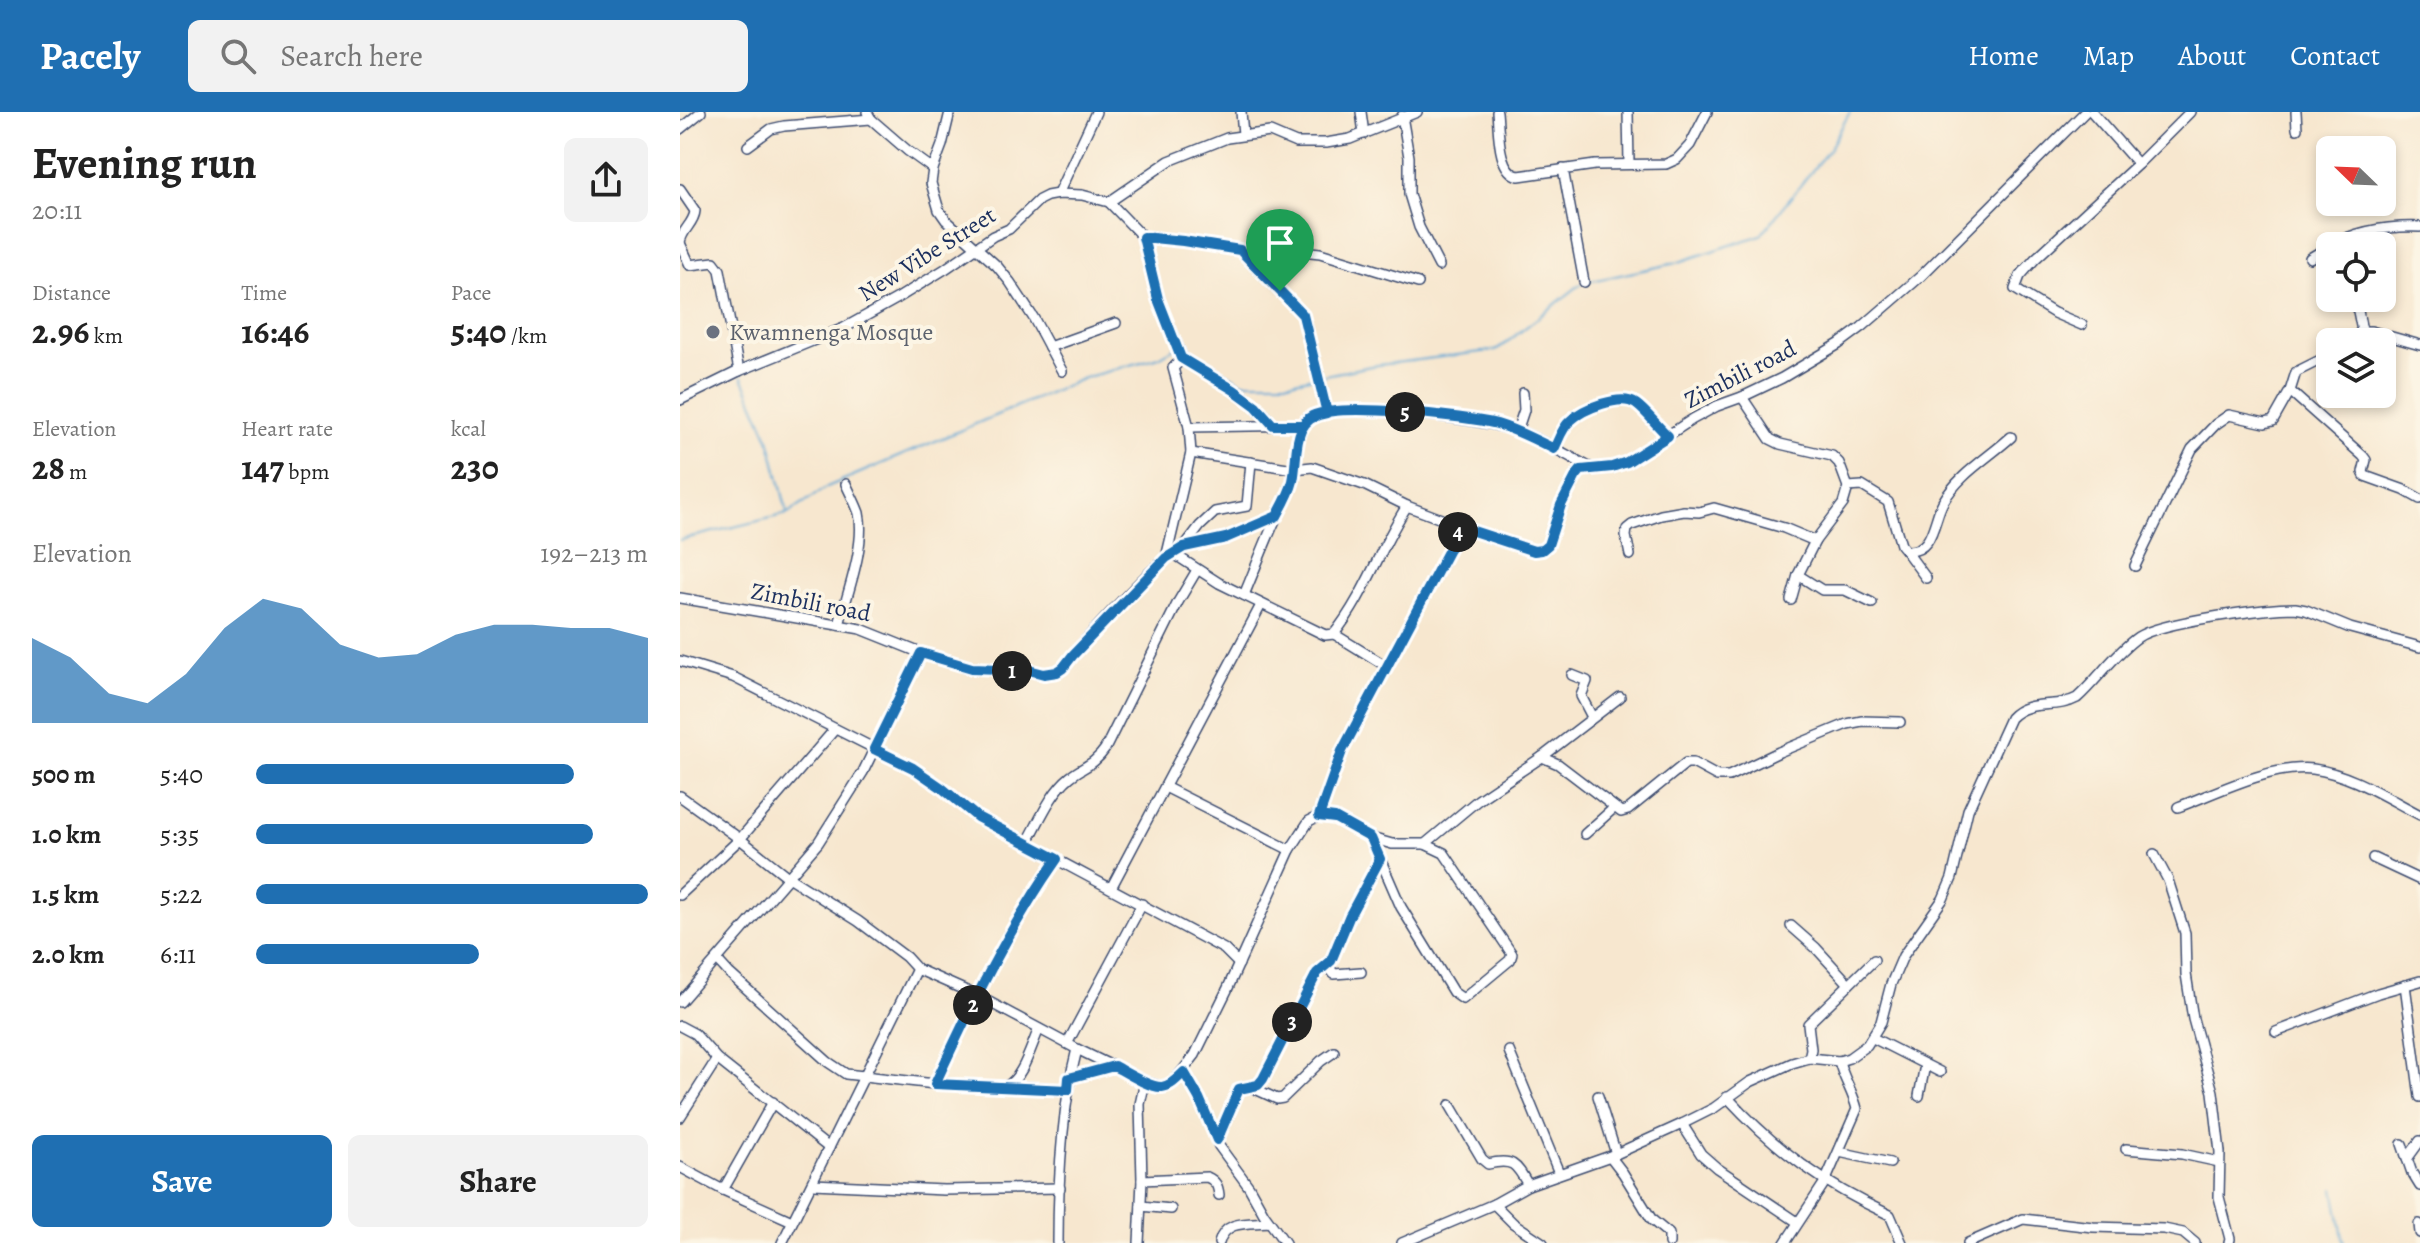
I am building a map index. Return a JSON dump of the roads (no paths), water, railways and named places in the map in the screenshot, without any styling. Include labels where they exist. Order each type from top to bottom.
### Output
[{"type":"street","points":[[680,129],[701,112]]},
{"type":"street","points":[[950,112],[931,183],[939,210],[997,266],[1021,298],[1062,371]]},
{"type":"street","points":[[1096,112],[1058,194],[1082,195],[1109,202],[1143,237],[1158,299],[1181,358],[1256,406],[1273,425]]},
{"type":"street","points":[[1241,112],[1243,134]]},
{"type":"street","points":[[1361,112],[1364,134]]},
{"type":"street","points":[[1109,202],[1178,156],[1227,138],[1270,132],[1296,143],[1350,139],[1417,112]]},
{"type":"street","points":[[1497,112],[1502,153],[1507,170],[1513,175],[1629,164],[1666,164],[1677,159],[1690,145],[1707,112]]},
{"type":"street","points":[[1628,112],[1629,164]]},
{"type":"street","name":"Zimbili road","points":[[1591,468],[1612,467],[1627,462],[1717,406],[1742,397],[1805,365],[1862,327],[1921,276],[2085,112]]},
{"type":"street","points":[[2092,112],[2138,164]]},
{"type":"street","points":[[2082,325],[2054,313],[2015,289],[2020,276],[2190,112]]},
{"type":"street","points":[[2296,112],[2297,129]]},
{"type":"street","points":[[748,146],[771,129],[869,115],[933,169]]},
{"type":"street","points":[[1402,116],[1409,157],[1409,194],[1419,227],[1439,266]]},
{"type":"street","points":[[1563,169],[1584,282]]},
{"type":"street","points":[[680,189],[695,211],[692,221],[680,236],[680,243],[690,265],[714,262],[720,270],[739,371]]},
{"type":"street","name":"New Vibe Street","points":[[680,400],[739,371],[844,328],[1009,229],[1039,200],[1058,194]]},
{"type":"street","points":[[2366,232],[2388,227],[2420,227]]},
{"type":"street","points":[[1143,237],[1275,254],[1320,253],[1418,283]]},
{"type":"street","points":[[1240,250],[1303,315],[1327,413]]},
{"type":"street","points":[[2310,258],[2316,254]]},
{"type":"street","points":[[1049,347],[1116,323]]},
{"type":"street","points":[[2396,338],[2420,345]]},
{"type":"street","points":[[1181,358],[1173,368],[1189,427],[1191,453],[1170,556],[1261,605],[1325,635],[1334,634],[1386,666]]},
{"type":"street","points":[[2135,566],[2184,464],[2202,437],[2229,415],[2270,423],[2276,418],[2290,391],[2296,372],[2316,362]]},
{"type":"street","points":[[2290,391],[2363,456],[2366,460],[2365,476],[2420,499]]},
{"type":"street","points":[[1517,431],[1524,410],[1523,393]]},
{"type":"street","points":[[1742,397],[1770,439],[1832,456],[1839,463],[1848,487],[1843,504],[1815,541],[1798,575],[1791,600]]},
{"type":"street","points":[[1554,449],[1564,427],[1571,420],[1620,399],[1635,403],[1668,436]]},
{"type":"street","points":[[1244,595],[1289,493],[1303,425],[1315,415],[1377,411],[1433,414],[1495,424],[1517,431],[1591,468]]},
{"type":"street","points":[[1189,427],[1303,425]]},
{"type":"street","points":[[1906,551],[1923,549],[1942,503],[1955,486],[2011,437]]},
{"type":"street","points":[[1191,453],[1294,469],[1312,467],[1364,485],[1461,527],[1534,551],[1548,545],[1561,505],[1576,476],[1581,470],[1591,468]]},
{"type":"street","points":[[1184,547],[1215,512],[1247,506],[1251,462]]},
{"type":"street","points":[[839,625],[860,533],[859,513],[846,484]]},
{"type":"street","points":[[1848,487],[1862,486],[1888,502],[1901,545],[1926,578]]},
{"type":"street","points":[[1334,634],[1354,606],[1390,532],[1407,506]]},
{"type":"street","points":[[1630,555],[1626,536],[1627,529],[1632,525],[1661,515],[1714,508],[1784,528],[1815,541]]},
{"type":"street","points":[[1184,547],[1226,538],[1277,516]]},
{"type":"street","points":[[1319,816],[1342,751],[1461,527]]},
{"type":"street","name":"Zimbili road","points":[[680,598],[861,629],[921,653],[972,668],[1029,670],[1044,674],[1063,668],[1170,556],[1184,547]]},
{"type":"street","points":[[1027,843],[1059,789],[1069,777],[1098,760],[1105,749],[1197,570]]},
{"type":"street","points":[[1798,575],[1822,590],[1845,590],[1872,603]]},
{"type":"street","points":[[1111,888],[1261,605]]},
{"type":"street","points":[[1402,1243],[1494,1204],[1528,1185],[1613,1155],[1702,1115],[1769,1073],[1809,1058],[1839,1061],[1849,1058],[1873,1038],[1881,1022],[1895,971],[1948,889],[1968,810],[2006,726],[2016,712],[2032,705],[2072,701],[2139,636],[2155,628],[2181,623],[2295,608],[2363,632],[2420,647]]},
{"type":"street","points":[[680,1002],[818,843],[874,749],[921,653]]},
{"type":"street","points":[[680,661],[733,677],[913,768],[977,817],[1224,949],[1239,964]]},
{"type":"street","points":[[1572,675],[1587,681],[1581,696],[1592,717]]},
{"type":"street","points":[[1425,844],[1478,800],[1542,757],[1620,697]]},
{"type":"street","points":[[1542,757],[1558,764],[1621,812],[1628,810],[1686,763],[1693,763],[1717,776],[1729,776],[1847,724],[1862,721],[1900,722]]},
{"type":"street","points":[[680,895],[740,839],[835,729]]},
{"type":"street","points":[[2178,807],[2266,775],[2302,769],[2346,778],[2420,815]]},
{"type":"street","points":[[1165,787],[1290,850]]},
{"type":"street","points":[[680,796],[788,877],[858,921],[917,969],[978,996],[1145,1082],[1161,1087],[1173,1083],[1195,1055],[1290,850],[1309,821],[1319,816],[1335,818],[1371,838],[1392,844],[1425,844],[1444,853],[1512,954],[1510,960],[1463,999],[1453,992],[1393,891],[1371,838]]},
{"type":"street","points":[[1585,834],[1614,808]]},
{"type":"street","points":[[2154,854],[2168,880],[2185,933],[2186,974],[2193,1019],[2213,1092],[2220,1146],[2219,1197],[2229,1243]]},
{"type":"street","points":[[2373,858],[2420,880]]},
{"type":"street","points":[[935,1084],[991,965],[1014,923],[1057,859]]},
{"type":"street","points":[[1217,1140],[1237,1091],[1261,1083],[1317,973],[1328,966],[1350,915],[1380,859]]},
{"type":"street","points":[[1058,1243],[1072,1046],[1142,904]]},
{"type":"street","points":[[1791,926],[1849,984]]},
{"type":"street","points":[[1809,1058],[1808,1024],[1874,960]]},
{"type":"street","points":[[718,961],[828,1062],[846,1074],[935,1084],[1068,1090]]},
{"type":"street","points":[[1328,966],[1334,974],[1361,972]]},
{"type":"street","points":[[782,1243],[917,969]]},
{"type":"street","points":[[2276,1032],[2363,998],[2420,981]]},
{"type":"street","points":[[2405,985],[2420,1097]]},
{"type":"street","points":[[680,1026],[695,1034],[717,1059],[829,1148]]},
{"type":"street","points":[[1007,1086],[1024,1063],[1039,1029]]},
{"type":"street","points":[[1873,1038],[1940,1072]]},
{"type":"street","points":[[1509,1051],[1559,1173]]},
{"type":"street","points":[[1251,1087],[1277,1099],[1283,1098],[1334,1052]]},
{"type":"street","points":[[680,1117],[717,1059]]},
{"type":"street","points":[[1785,1243],[1825,1182],[1857,1109],[1839,1061]]},
{"type":"street","points":[[1919,1096],[1925,1065]]},
{"type":"street","points":[[1069,1078],[1114,1066]]},
{"type":"street","points":[[1184,1072],[1229,1161],[1285,1243]]},
{"type":"street","points":[[1139,1243],[1142,1180],[1140,1104],[1145,1082]]},
{"type":"street","points":[[1598,1096],[1613,1155],[1644,1209],[1669,1234],[1669,1243]]},
{"type":"street","points":[[1727,1097],[1771,1141],[1825,1182],[1890,1215],[1902,1243]]},
{"type":"street","points":[[723,1190],[773,1102]]},
{"type":"street","points":[[1450,1105],[1482,1159],[1488,1164],[1505,1160],[1511,1162],[1528,1185]]},
{"type":"street","points":[[1682,1124],[1701,1154],[1717,1168],[1796,1221]]},
{"type":"street","points":[[2407,1159],[2420,1141]]},
{"type":"street","points":[[2402,1144],[2420,1186]]},
{"type":"street","points":[[2126,1149],[2182,1154],[2219,1162]]},
{"type":"street","points":[[1839,1152],[1890,1163]]},
{"type":"street","points":[[680,1167],[792,1221]]},
{"type":"street","points":[[1142,1180],[1207,1177],[1218,1186],[1219,1195]]},
{"type":"street","points":[[813,1184],[944,1190],[1060,1188]]},
{"type":"street","points":[[1494,1204],[1513,1223],[1543,1243]]},
{"type":"street","points":[[1141,1206],[1171,1209]]},
{"type":"street","points":[[1968,1243],[2023,1219],[2093,1227],[2164,1229],[2183,1233],[2195,1243]]},
{"type":"street","points":[[1219,1243],[1223,1231],[1229,1226],[1269,1222]]},
{"type":"street","points":[[2419,1224],[2420,1233]]},
{"type":"waterway","points":[[1587,282],[1676,263],[1761,235],[1830,148],[1850,112]]},
{"type":"waterway","points":[[1320,376],[1371,366],[1497,350],[1581,284]]},
{"type":"waterway","points":[[680,540],[787,514],[827,487],[1084,378],[1159,357],[1176,347]]},
{"type":"waterway","points":[[1182,349],[1242,382],[1290,382],[1314,377]]},
{"type":"waterway","points":[[742,377],[769,438],[787,512]]},
{"type":"waterway","points":[[2334,1189],[2344,1243]]},
{"type":"place","name":"Kwamnenga Mosque","points":[[713,332]]}]
